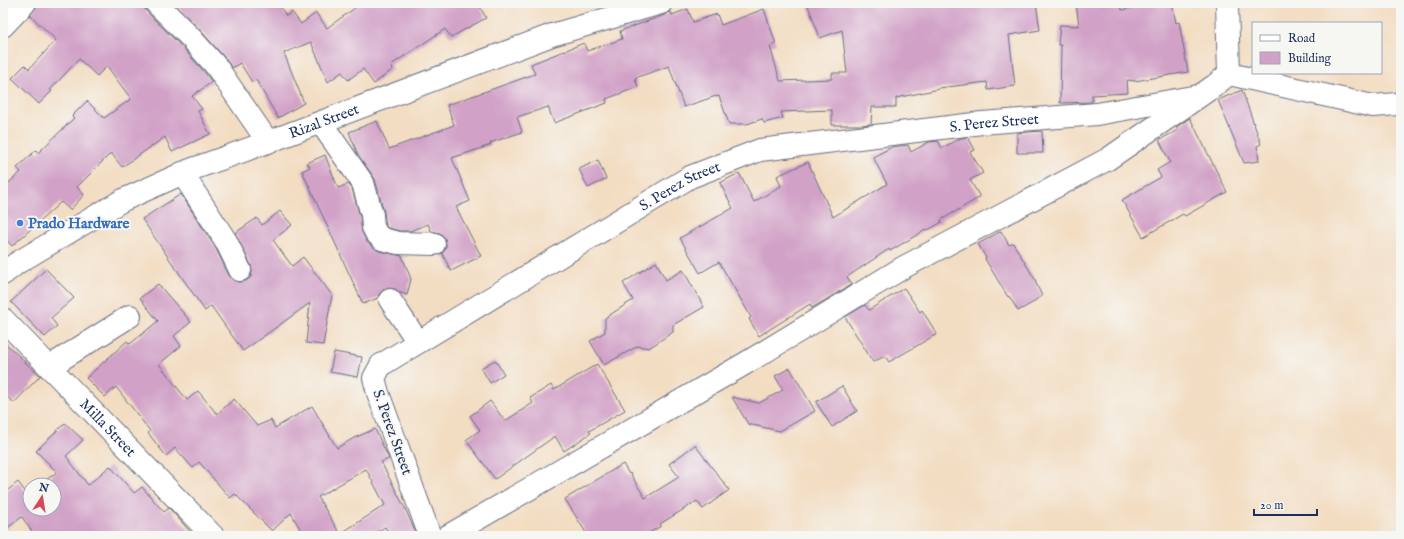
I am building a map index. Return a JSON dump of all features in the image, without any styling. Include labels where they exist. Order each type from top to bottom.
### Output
[{"type":"street","points":[[3,26],[26,3]]},
{"type":"street","points":[[156,3],[191,38],[216,66],[268,142]]},
{"type":"street","name":"Rizal Street","points":[[3,274],[17,263],[123,200],[182,173],[321,123],[552,35],[661,3]]},
{"type":"street","points":[[1227,3],[1229,74]]},
{"type":"street","points":[[448,536],[739,367],[904,267],[1108,159],[1229,74],[1373,106],[1401,103]]},
{"type":"street","name":"S. Perez Street","points":[[430,536],[374,378],[381,365],[690,177],[760,150],[982,123],[1097,114],[1198,96]]},
{"type":"street","points":[[321,123],[363,183],[372,215],[373,228],[376,233],[382,239],[398,243],[434,244]]},
{"type":"street","points":[[182,173],[226,241],[240,270]]},
{"type":"street","points":[[390,300],[418,342]]},
{"type":"street","points":[[49,367],[130,316]]},
{"type":"street","name":"Milla Street","points":[[3,319],[213,536]]},
{"type":"building","points":[[37,3],[144,3],[144,7],[147,12],[182,47],[212,82],[192,96],[202,109],[198,111],[210,134],[172,152],[165,137],[122,167],[111,153],[77,187],[84,195],[70,210],[61,202],[12,246],[3,236],[3,188],[21,172],[17,168],[36,150],[38,153],[74,118],[72,116],[87,101],[104,118],[131,99],[107,66],[97,76],[79,59],[39,104],[12,78],[25,65],[29,69],[56,40],[30,15],[37,6]]},
{"type":"building","points":[[174,3],[278,3],[286,16],[292,12],[301,24],[316,13],[327,28],[362,3],[478,3],[486,18],[451,37],[445,29],[391,65],[393,69],[374,84],[363,69],[348,80],[342,72],[328,82],[311,42],[284,53],[304,103],[278,118],[256,80],[252,82],[240,63],[232,68],[225,58]]},
{"type":"building","points":[[807,3],[1036,3],[1040,30],[1009,35],[1015,86],[988,90],[987,82],[939,88],[896,98],[896,107],[872,107],[871,124],[861,125],[832,125],[832,110],[781,112],[783,118],[764,123],[762,119],[747,124],[729,124],[719,96],[684,107],[669,66],[635,78],[638,87],[606,99],[607,103],[554,123],[548,107],[517,117],[522,132],[490,143],[491,145],[452,158],[470,201],[456,207],[481,256],[451,271],[442,253],[445,250],[446,245],[445,238],[440,233],[431,231],[428,224],[410,231],[400,231],[388,228],[386,226],[384,212],[375,179],[358,155],[349,132],[377,121],[389,149],[454,125],[447,105],[535,74],[531,64],[584,43],[587,51],[622,39],[620,31],[665,15],[670,11],[672,15],[688,9],[693,22],[717,14],[721,25],[764,9],[776,44],[770,46],[780,81],[832,79],[832,73],[847,73],[842,30],[820,38]]},
{"type":"building","points":[[1076,3],[1120,3],[1122,10],[1158,3],[1172,3],[1176,23],[1179,22],[1188,72],[1135,81],[1127,80],[1128,93],[1092,95],[1092,102],[1060,103],[1061,45],[1058,45],[1060,25],[1079,26]]},
{"type":"building","points":[[1242,90],[1261,144],[1257,146],[1259,161],[1244,163],[1218,100]]},
{"type":"building","points":[[1190,118],[1227,192],[1185,216],[1183,214],[1143,237],[1122,200],[1161,177],[1157,170],[1170,162],[1159,140],[1178,130],[1176,127]]},
{"type":"building","points":[[1042,131],[1043,153],[1017,153],[1017,133]]},
{"type":"building","points":[[968,137],[975,150],[970,152],[983,173],[970,180],[980,197],[941,220],[942,222],[928,230],[927,229],[890,251],[889,249],[847,277],[852,284],[812,308],[810,304],[759,336],[749,319],[751,317],[719,262],[700,273],[680,238],[733,208],[720,183],[739,173],[754,202],[781,186],[777,176],[808,162],[833,217],[887,184],[873,157],[892,147],[908,145],[911,152],[929,142],[938,141],[942,148],[961,138]]},
{"type":"building","points":[[325,155],[338,188],[348,184],[352,188],[360,217],[362,232],[367,242],[379,251],[402,256],[411,279],[407,295],[395,289],[389,288],[383,290],[379,294],[378,298],[363,304],[302,171],[310,167],[307,163]]},
{"type":"building","points":[[598,160],[606,179],[588,188],[579,169]]},
{"type":"building","points":[[181,194],[215,247],[229,275],[233,280],[239,282],[246,281],[251,277],[252,271],[251,265],[235,233],[257,218],[262,225],[280,211],[292,225],[273,240],[292,266],[303,257],[332,295],[323,345],[306,343],[310,303],[243,351],[211,306],[205,311],[142,219]]},
{"type":"building","points":[[1001,231],[1009,245],[1013,243],[1036,281],[1042,296],[1018,311],[985,259],[986,258],[978,244]]},
{"type":"building","points":[[656,262],[666,280],[683,270],[704,307],[673,325],[673,332],[649,348],[638,346],[604,365],[590,341],[605,332],[605,318],[633,300],[623,283]]},
{"type":"building","points":[[46,269],[74,298],[51,318],[57,326],[45,337],[11,302]]},
{"type":"building","points":[[158,284],[191,322],[174,336],[181,346],[159,364],[187,400],[198,391],[217,414],[234,399],[257,426],[271,420],[275,428],[312,406],[337,448],[354,438],[375,429],[389,459],[381,462],[405,508],[417,536],[391,536],[385,527],[371,536],[304,536],[291,513],[272,531],[235,494],[230,498],[199,462],[193,468],[175,448],[166,456],[148,433],[150,431],[116,387],[105,397],[86,378],[127,341],[130,344],[158,321],[140,298]],"holes":[[[366,469],[385,505],[340,534],[318,497]]]},
{"type":"building","points":[[904,288],[920,312],[922,310],[937,334],[889,362],[885,356],[873,362],[845,317],[865,305],[869,310]]},
{"type":"building","points":[[3,341],[40,376],[14,403],[3,393]]},
{"type":"building","points":[[334,352],[362,357],[358,377],[330,372]]},
{"type":"building","points":[[495,360],[504,374],[490,383],[481,368]]},
{"type":"building","points":[[597,364],[625,410],[589,431],[591,433],[564,451],[555,436],[495,479],[466,440],[480,430],[470,416],[490,401],[505,421],[533,403],[530,398],[551,385],[554,390]]},
{"type":"building","points":[[790,368],[815,411],[780,431],[748,424],[732,397],[759,403],[783,390],[775,376]]},
{"type":"building","points":[[842,386],[857,411],[832,427],[816,402]]},
{"type":"building","points":[[65,423],[83,440],[66,456],[88,485],[110,466],[134,493],[142,487],[164,512],[169,508],[194,536],[35,536],[22,517],[62,517],[62,477],[50,477],[57,472],[36,451]]},
{"type":"building","points":[[695,445],[729,490],[703,509],[697,501],[644,536],[588,536],[565,499],[623,464],[645,498],[679,477],[669,464]]},
{"type":"building","points":[[18,482],[22,487],[22,517],[3,531],[3,494]]},
{"type":"place","name":"Prado Hardware","points":[[20,223]]}]
